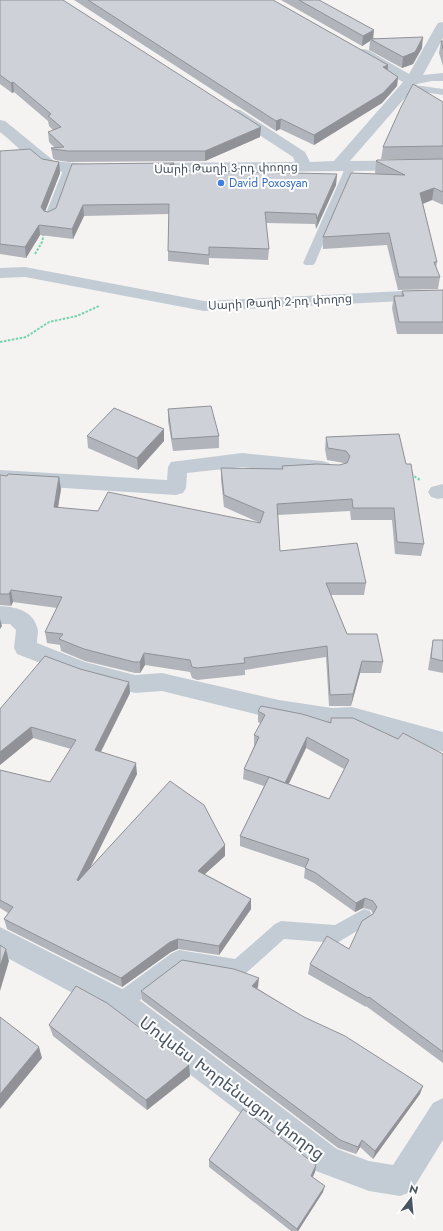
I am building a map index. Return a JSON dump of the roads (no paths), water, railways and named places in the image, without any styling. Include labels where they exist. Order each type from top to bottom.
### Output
[{"type":"street","points":[[344,166],[410,84],[443,26]]},
{"type":"street","points":[[351,46],[410,84]]},
{"type":"street","points":[[410,84],[432,77],[443,77]]},
{"type":"street","points":[[221,103],[300,155],[305,167]]},
{"type":"street","name":"Սարի Թաղի 3-րդ փողոց","points":[[0,124],[49,165],[69,168],[123,169],[443,165]]},
{"type":"street","name":"Սարի Թաղի 2-րդ փողոց","points":[[0,273],[25,272],[204,306],[423,295],[443,296]]},
{"type":"street","points":[[0,477],[176,488],[178,467],[242,460],[337,470]]},
{"type":"street","points":[[0,615],[16,616],[27,628],[25,648],[82,670],[135,684],[162,682],[279,710],[332,718],[352,717],[443,742]]},
{"type":"street","name":"Մովսես Խորենացու փողոց","points":[[0,940],[120,1003],[327,1160],[369,1176],[400,1181],[443,1113]]},
{"type":"lane","points":[[410,84],[443,92]]},
{"type":"lane","points":[[16,152],[32,150]]},
{"type":"lane","points":[[310,263],[344,166]]},
{"type":"lane","points":[[50,218],[69,168]]},
{"type":"lane","points":[[120,1003],[179,959],[238,968],[281,930],[337,934],[364,917]]},
{"type":"place","name":"David Poxosyan","points":[[221,183]]}]
